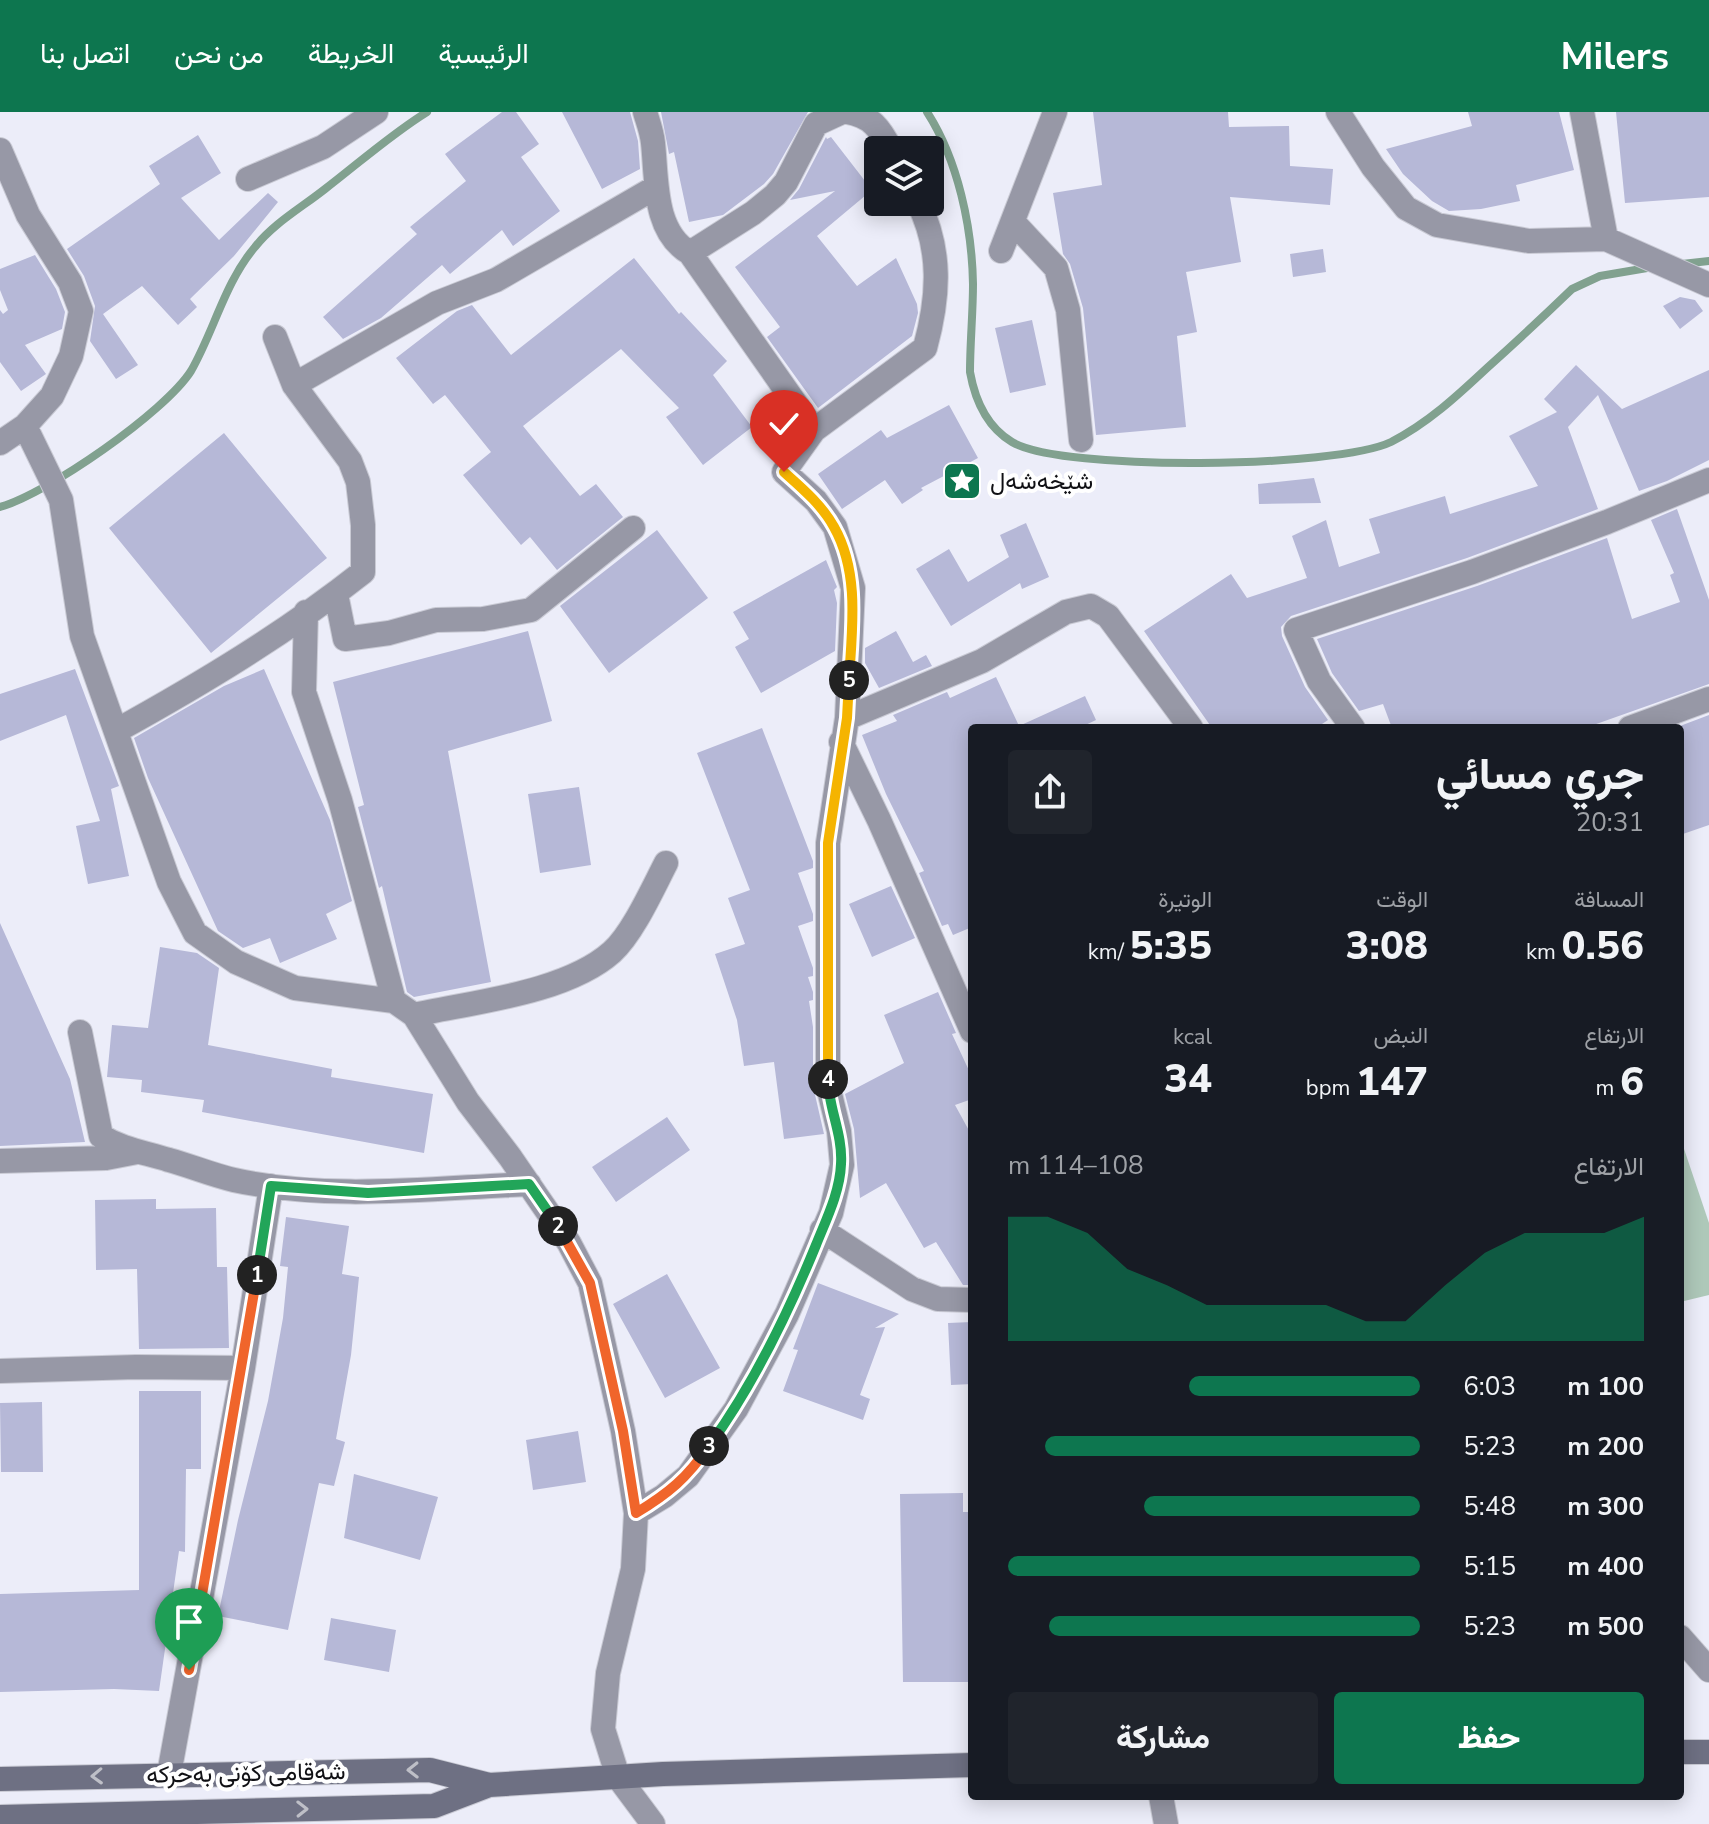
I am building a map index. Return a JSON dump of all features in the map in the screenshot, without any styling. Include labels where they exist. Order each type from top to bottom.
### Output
[{"type":"street","points":[[248,179],[323,147],[376,112]]},
{"type":"street","points":[[645,112],[652,139],[662,219],[681,248],[690,253],[814,430]]},
{"type":"street","points":[[690,253],[753,213],[775,195],[786,182],[816,124],[844,112],[865,115],[884,136]]},
{"type":"street","points":[[1001,251],[1055,112]]},
{"type":"street","points":[[1338,112],[1373,167],[1406,208],[1437,225],[1529,241],[1606,239],[1709,285]]},
{"type":"street","points":[[1582,112],[1606,239]]},
{"type":"street","points":[[0,150],[28,215],[70,282],[81,311],[71,356],[52,396],[25,426],[0,443]]},
{"type":"street","points":[[294,385],[437,303],[496,280],[656,187]]},
{"type":"street","points":[[636,1513],[688,1476],[736,1409],[787,1314],[831,1213],[842,1165],[839,1131],[828,1086],[828,843],[844,730],[853,588],[835,527],[816,501],[784,472],[814,430],[925,348],[930,330],[937,262],[925,216]]},
{"type":"street","points":[[1014,223],[1056,268],[1068,310],[1081,440]]},
{"type":"street","points":[[116,731],[197,686],[336,594],[363,572],[363,525],[358,482],[350,461],[294,385],[275,337]]},
{"type":"street","points":[[25,426],[61,500],[82,636],[169,882],[195,933],[236,962],[295,988],[404,1008],[541,988],[577,973],[613,952],[640,913],[666,863]]},
{"type":"street","points":[[1350,724],[1319,681],[1296,630],[1472,572],[1709,480]]},
{"type":"street","points":[[336,594],[345,639],[389,633],[436,620],[483,619],[531,610],[633,528]]},
{"type":"street","points":[[844,730],[982,661],[1066,612],[1091,606],[1108,616],[1188,724]]},
{"type":"street","points":[[306,612],[304,692],[404,1008],[569,1243],[590,1283],[623,1431],[636,1513],[633,1569],[608,1673],[603,1729],[618,1777],[653,1824]]},
{"type":"street","points":[[1641,724],[1709,699]]},
{"type":"street","points":[[844,730],[879,820],[968,1022]]},
{"type":"street","points":[[80,1032],[101,1136],[120,1148],[142,1151],[233,1180],[271,1186],[368,1193],[529,1184]]},
{"type":"street","points":[[0,1161],[106,1158],[142,1151]]},
{"type":"street","points":[[169,1774],[243,1368],[271,1186]]},
{"type":"street","points":[[822,1230],[912,1289],[938,1299],[968,1300]]},
{"type":"street","points":[[0,1371],[243,1368]]},
{"type":"street","points":[[1684,1642],[1709,1670]]},
{"type":"street","points":[[1684,1752],[1709,1752]]},
{"type":"street","name":"شەقامی کۆنی بەحرکە","points":[[0,1817],[434,1806],[489,1785],[618,1777],[968,1765]]},
{"type":"street","name":"شەقامی کۆنی بەحرکە","points":[[0,1779],[430,1770],[489,1785]]},
{"type":"street","points":[[1162,1800],[1166,1824]]},
{"type":"green space","points":[[1684,1149],[1709,1223],[1709,1295],[1684,1301]]},
{"type":"building","points":[[502,112],[516,112],[539,144],[521,157],[560,211],[513,246],[502,230],[450,274],[442,265],[381,318],[343,339],[323,317],[417,234],[410,227],[466,181],[445,154]]},
{"type":"building","points":[[562,112],[630,112],[638,141],[640,169],[602,189]]},
{"type":"building","points":[[661,112],[808,112],[773,174],[764,184],[723,215],[689,222],[674,152],[669,154]]},
{"type":"building","points":[[1093,112],[1228,112],[1229,127],[1289,126],[1290,166],[1333,169],[1330,205],[1230,197],[1241,262],[1186,272],[1197,332],[1177,336],[1186,427],[1096,435],[1083,308],[1070,264],[1063,254],[1053,193],[1102,185]]},
{"type":"building","points":[[1468,112],[1559,112],[1574,170],[1516,185],[1520,201],[1481,209],[1449,211],[1432,201],[1403,174],[1386,149],[1472,126]]},
{"type":"building","points":[[1616,112],[1709,112],[1709,197],[1625,203]]},
{"type":"building","points":[[198,135],[221,173],[181,198],[219,240],[268,193],[278,202],[234,256],[190,299],[197,307],[178,325],[142,286],[103,314],[138,365],[116,379],[90,341],[95,306],[84,276],[67,249],[160,184],[149,166]]},
{"type":"building","points":[[826,137],[831,137],[864,180],[864,197],[817,236],[857,286],[896,258],[917,304],[918,313],[912,336],[818,408],[767,337],[780,327],[735,267],[835,191],[790,200]]},
{"type":"building","points":[[1323,249],[1326,272],[1293,277],[1290,254]]},
{"type":"building","points":[[35,255],[56,289],[65,312],[62,329],[25,345],[46,374],[21,391],[0,362],[0,310],[3,314],[8,310],[0,290],[0,269]]},
{"type":"building","points":[[634,258],[679,314],[681,312],[727,361],[713,375],[752,427],[703,465],[666,417],[679,408],[621,349],[523,426],[580,496],[596,484],[623,517],[557,570],[530,537],[521,545],[463,475],[491,452],[445,395],[433,404],[396,358],[457,311],[472,305],[511,355]]},
{"type":"building","points":[[1680,297],[1695,300],[1703,311],[1680,329],[1663,306]]},
{"type":"building","points":[[1032,320],[1046,385],[1010,393],[995,328]]},
{"type":"building","points":[[1576,365],[1622,409],[1709,370],[1709,460],[1639,491],[1598,395],[1568,427],[1598,509],[1467,558],[1291,616],[1281,627],[1282,636],[1305,687],[1328,720],[1322,724],[1209,724],[1144,631],[1231,574],[1247,598],[1307,578],[1292,536],[1326,520],[1339,567],[1380,553],[1369,519],[1445,496],[1450,514],[1538,486],[1509,436],[1557,412],[1544,399]]},
{"type":"building","points":[[949,405],[978,458],[921,488],[923,490],[902,504],[885,480],[842,509],[818,474],[881,430],[887,438]]},
{"type":"building","points":[[224,433],[327,558],[211,653],[109,528]]},
{"type":"building","points":[[1314,478],[1321,503],[1259,504],[1258,484]]},
{"type":"building","points":[[1677,509],[1709,600],[1709,684],[1596,724],[1390,724],[1383,704],[1359,711],[1332,673],[1317,639],[1477,586],[1607,538],[1632,619],[1680,602],[1670,575],[1674,573],[1651,520]]},
{"type":"building","points":[[1026,523],[1049,577],[1022,589],[1020,583],[951,626],[916,569],[949,549],[968,582],[1009,557],[1000,535]]},
{"type":"building","points":[[657,530],[708,598],[609,673],[560,606]]},
{"type":"building","points":[[826,560],[837,587],[834,590],[837,603],[835,651],[761,693],[735,647],[749,639],[733,612]]},
{"type":"building","points":[[528,631],[552,721],[448,751],[491,982],[414,997],[407,992],[382,886],[379,888],[358,807],[364,805],[333,682]]},
{"type":"building","points":[[896,631],[913,662],[926,655],[932,666],[879,688],[865,663],[865,648]]},
{"type":"building","points":[[75,669],[119,786],[111,789],[129,876],[88,884],[76,826],[100,821],[66,715],[0,741],[0,694]]},
{"type":"building","points":[[264,669],[330,820],[352,901],[326,914],[337,939],[280,963],[270,938],[243,948],[218,931],[148,778],[134,738],[224,686]]},
{"type":"building","points":[[996,677],[1018,724],[968,724],[968,929],[953,935],[948,924],[942,926],[919,873],[924,871],[886,794],[862,735],[897,721],[893,715],[947,692],[950,698]]},
{"type":"building","points":[[1085,696],[1096,720],[1088,724],[1023,724]]},
{"type":"building","points":[[1709,715],[1709,825],[1684,834],[1684,724]]},
{"type":"building","points":[[762,728],[813,861],[813,868],[798,873],[813,921],[798,926],[813,968],[813,976],[808,977],[813,992],[813,1000],[809,1001],[813,1027],[813,1086],[824,1134],[784,1139],[774,1062],[744,1066],[737,1020],[715,954],[745,944],[728,898],[750,890],[697,753]]},
{"type":"building","points":[[579,787],[591,865],[540,873],[528,794]]},
{"type":"building","points":[[891,886],[915,938],[872,957],[849,904]]},
{"type":"building","points":[[0,923],[70,1079],[85,1142],[0,1146]]},
{"type":"building","points":[[160,947],[197,953],[219,968],[208,1045],[332,1069],[331,1077],[433,1094],[424,1153],[202,1112],[204,1100],[141,1092],[142,1080],[107,1077],[112,1025],[148,1028]]},
{"type":"building","points":[[938,992],[968,1068],[968,1100],[955,1105],[968,1129],[968,1285],[963,1285],[936,1242],[924,1248],[886,1183],[860,1198],[854,1129],[845,1094],[904,1063],[884,1015]]},
{"type":"building","points":[[667,1117],[690,1150],[616,1202],[592,1167]]},
{"type":"building","points":[[156,1199],[156,1209],[216,1208],[217,1267],[227,1267],[229,1348],[139,1349],[137,1269],[96,1270],[95,1200]]},
{"type":"building","points":[[286,1217],[349,1226],[342,1274],[359,1277],[351,1355],[336,1439],[345,1442],[334,1486],[319,1483],[288,1630],[218,1616],[268,1401],[283,1318],[288,1267],[280,1266]]},
{"type":"building","points":[[667,1274],[720,1368],[665,1398],[613,1304]]},
{"type":"building","points":[[818,1283],[899,1314],[875,1328],[885,1327],[860,1395],[870,1399],[863,1420],[783,1391],[798,1350],[793,1349]]},
{"type":"building","points":[[968,1322],[968,1384],[951,1385],[948,1323]]},
{"type":"building","points":[[139,1391],[201,1391],[201,1469],[186,1469],[185,1552],[179,1551],[159,1691],[0,1692],[0,1594],[139,1590]]},
{"type":"building","points":[[42,1402],[43,1472],[1,1472],[0,1403]]},
{"type":"building","points":[[578,1431],[586,1482],[533,1490],[526,1440]]},
{"type":"building","points":[[354,1474],[438,1497],[420,1560],[344,1538]]},
{"type":"building","points":[[963,1493],[963,1512],[968,1512],[968,1682],[903,1682],[900,1494]]},
{"type":"building","points":[[331,1618],[396,1630],[389,1672],[324,1660]]},
{"type":"waterway","points":[[0,507],[21,499],[74,469],[157,408],[191,371],[236,276],[262,238],[427,112]]},
{"type":"waterway","points":[[927,112],[955,172],[970,240],[973,284],[970,372],[975,393],[989,421],[1003,436],[1041,452],[1140,462],[1200,463],[1316,457],[1361,451],[1391,442],[1430,418],[1453,399],[1572,289],[1600,276],[1653,267]]},
{"type":"waterway","points":[[1682,264],[1709,261]]},
{"type":"place","name":"شێخه‌شه‌ل","points":[[962,481]]},
{"type":"route","points":[[189,1670],[243,1368],[271,1186],[368,1193],[529,1184],[569,1243],[590,1283],[623,1431],[636,1513],[688,1476],[736,1409],[787,1314],[831,1213],[842,1165],[839,1131],[828,1086],[828,843],[847,718],[853,588],[835,527],[816,501],[784,472]]}]
